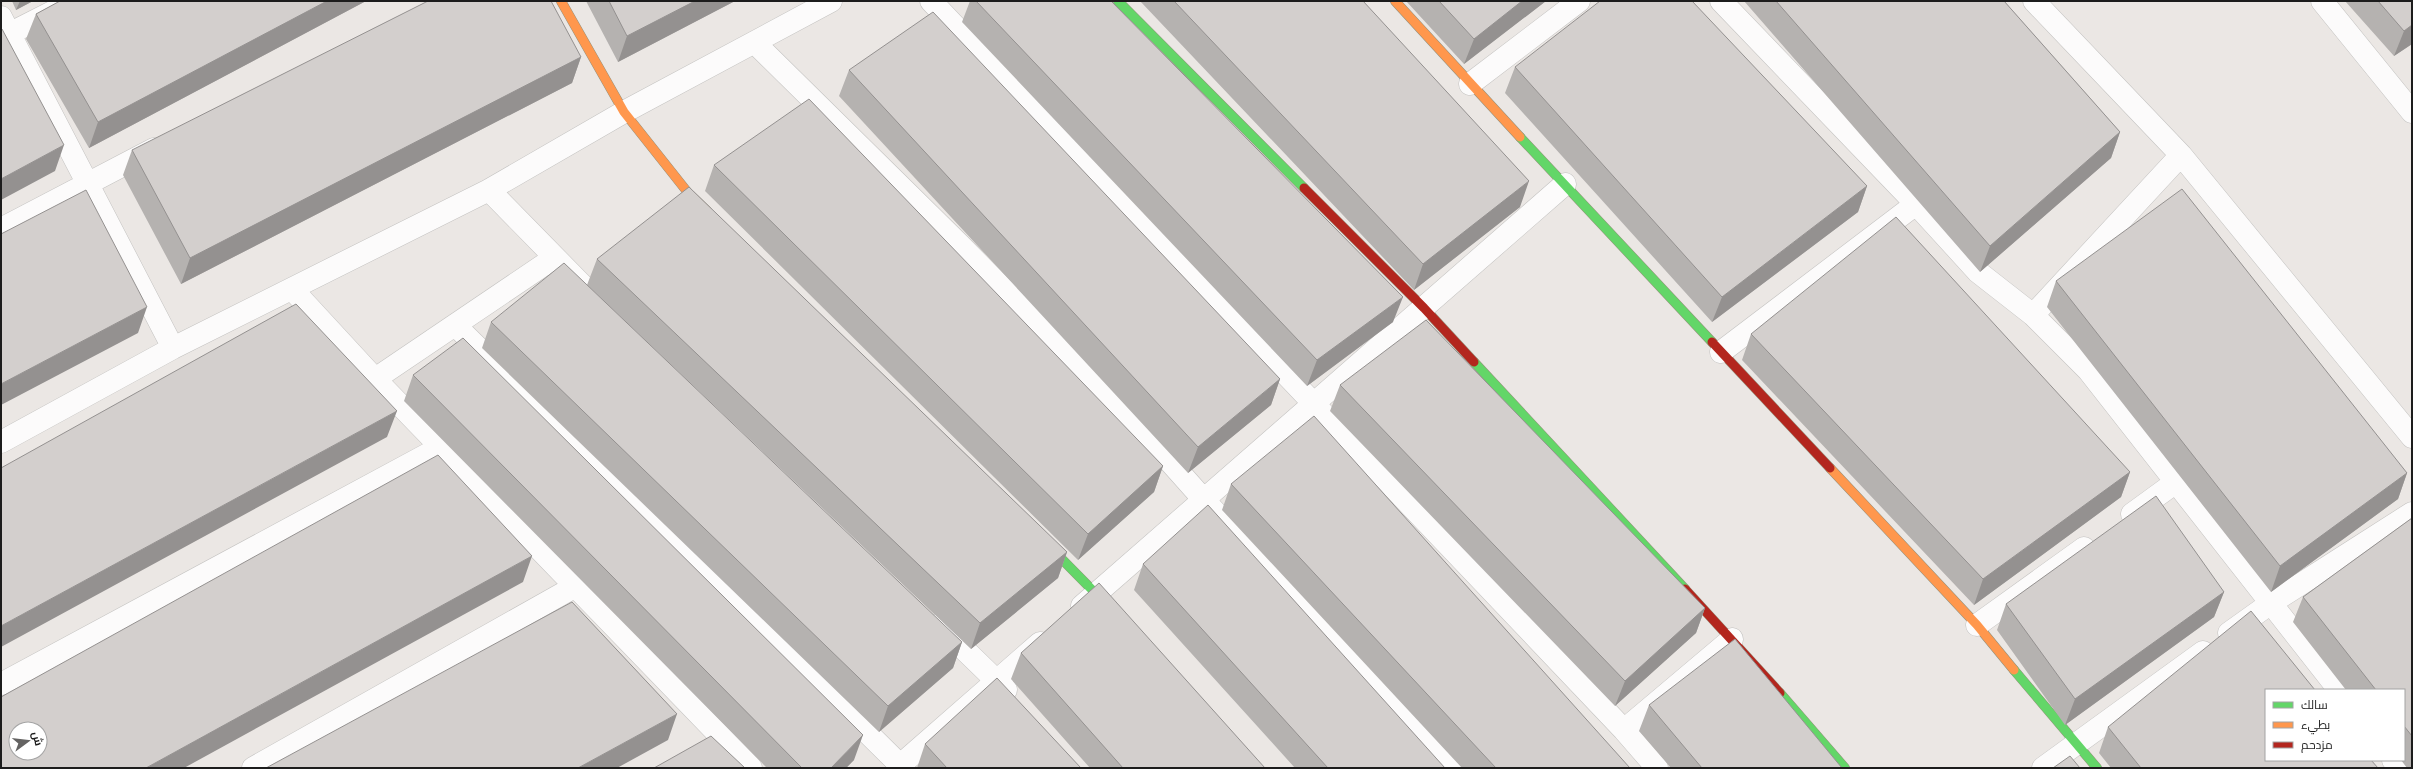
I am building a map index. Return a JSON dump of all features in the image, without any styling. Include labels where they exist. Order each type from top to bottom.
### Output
[{"type":"street","points":[[74,1],[4,29],[87,183],[173,348]]},
{"type":"street","points":[[561,1],[624,112],[689,194],[712,216]]},
{"type":"street","points":[[1,442],[173,348],[489,190],[624,112],[831,1]]},
{"type":"street","points":[[931,1],[1624,730],[1656,768]]},
{"type":"street","points":[[1118,1],[1424,308],[1732,639],[1845,768]]},
{"type":"street","points":[[1395,1],[1470,84],[1977,625],[2097,768]]},
{"type":"street","points":[[1470,84],[1579,1]]},
{"type":"street","points":[[1720,1],[1916,204],[1978,272],[2033,315],[2088,370],[2338,689]]},
{"type":"street","points":[[2034,1],[2181,155],[2412,437]]},
{"type":"street","points":[[2322,1],[2412,112]]},
{"type":"street","points":[[755,43],[1034,320],[1140,428],[1204,500],[1455,768]]},
{"type":"street","points":[[1,229],[87,183],[171,141]]},
{"type":"street","points":[[2033,315],[2181,155]]},
{"type":"street","points":[[455,325],[900,767],[997,680],[1565,184]]},
{"type":"street","points":[[489,190],[554,258],[600,302]]},
{"type":"street","points":[[1721,352],[1916,204]]},
{"type":"street","points":[[375,380],[554,258]]},
{"type":"street","points":[[292,289],[375,380],[726,740],[751,768]]},
{"type":"street","points":[[1,684],[441,447]]},
{"type":"street","points":[[2118,524],[2176,482]]},
{"type":"street","points":[[2043,768],[2271,604],[2412,513]]},
{"type":"street","points":[[1035,532],[1097,593],[1118,616]]},
{"type":"street","points":[[1977,625],[2099,538]]},
{"type":"street","points":[[253,768],[576,586]]},
{"type":"street","points":[[922,609],[997,680],[1019,704]]},
{"type":"street","points":[[1624,730],[1732,639]]},
{"type":"street","points":[[706,750],[726,740]]},
{"type":"building","points":[[60,1],[327,1],[98,122],[36,14]]},
{"type":"building","points":[[428,1],[551,1],[581,57],[190,258],[132,150]]},
{"type":"building","points":[[609,1],[695,1],[627,36]]},
{"type":"building","points":[[976,1],[1111,1],[1403,297],[1317,360]]},
{"type":"building","points":[[1174,1],[1363,1],[1529,181],[1423,264]]},
{"type":"building","points":[[1439,1],[1522,1],[1474,39]]},
{"type":"building","points":[[1600,1],[1692,1],[1867,186],[1722,297],[1515,67]]},
{"type":"building","points":[[1776,1],[2004,1],[2120,132],[1990,246]]},
{"type":"building","points":[[2378,1],[2412,1],[2412,25],[2404,31]]},
{"type":"building","points":[[933,12],[1280,379],[1198,447],[849,70]]},
{"type":"building","points":[[1,29],[64,145],[1,179]]},
{"type":"building","points":[[809,99],[1163,466],[1088,534],[714,165]]},
{"type":"building","points":[[689,187],[1067,552],[980,623],[597,259]]},
{"type":"building","points":[[2182,189],[2407,473],[2280,566],[2056,281]]},
{"type":"building","points":[[86,190],[147,307],[1,384],[1,234]]},
{"type":"building","points":[[1896,217],[2130,472],[1983,579],[1751,334]]},
{"type":"building","points":[[564,263],[962,642],[888,706],[491,322]]},
{"type":"building","points":[[296,304],[397,411],[1,626],[1,468]]},
{"type":"building","points":[[1426,320],[1705,608],[1625,681],[1340,385]]},
{"type":"building","points":[[463,338],[863,735],[831,768],[802,768],[413,375]]},
{"type":"building","points":[[1314,416],[1630,768],[1496,768],[1231,484]]},
{"type":"building","points":[[438,455],[532,556],[146,768],[1,768],[1,697]]},
{"type":"building","points":[[2156,496],[2224,592],[2075,699],[2006,604]]},
{"type":"building","points":[[1208,505],[1445,768],[1328,768],[1143,564]]},
{"type":"building","points":[[2412,518],[2412,736],[2405,727],[2405,689],[2375,689],[2303,597]]},
{"type":"building","points":[[1099,583],[1265,768],[1123,768],[1021,653]]},
{"type":"building","points":[[572,602],[677,714],[578,768],[266,768]]},
{"type":"building","points":[[2251,611],[2314,689],[2265,689],[2265,761],[2372,761],[2378,768],[2141,768],[2108,727]]},
{"type":"building","points":[[1735,639],[1842,768],[1702,768],[1649,705]]},
{"type":"building","points":[[997,678],[1081,768],[947,768],[925,744]]},
{"type":"building","points":[[711,736],[745,768],[654,768]]},
{"type":"building","points":[[2070,756],[2080,768],[2053,768]]},
{"type":"traffic: fast","points":[[1118,1],[1304,188]]},
{"type":"traffic: fast","points":[[1520,137],[1712,342]]},
{"type":"traffic: fast","points":[[1474,362],[1685,589]]},
{"type":"traffic: fast","points":[[1043,540],[1113,611]]},
{"type":"traffic: fast","points":[[2014,670],[2097,768]]},
{"type":"traffic: fast","points":[[1780,693],[1845,768]]},
{"type":"traffic: slow","points":[[561,1],[624,112],[689,194],[707,211]]},
{"type":"traffic: slow","points":[[1395,1],[1520,137]]},
{"type":"traffic: slow","points":[[1830,468],[1977,625],[2014,670]]},
{"type":"traffic: jam","points":[[1304,188],[1424,308],[1474,362]]},
{"type":"traffic: jam","points":[[1712,342],[1830,468]]},
{"type":"traffic: jam","points":[[1685,589],[1780,693]]}]
